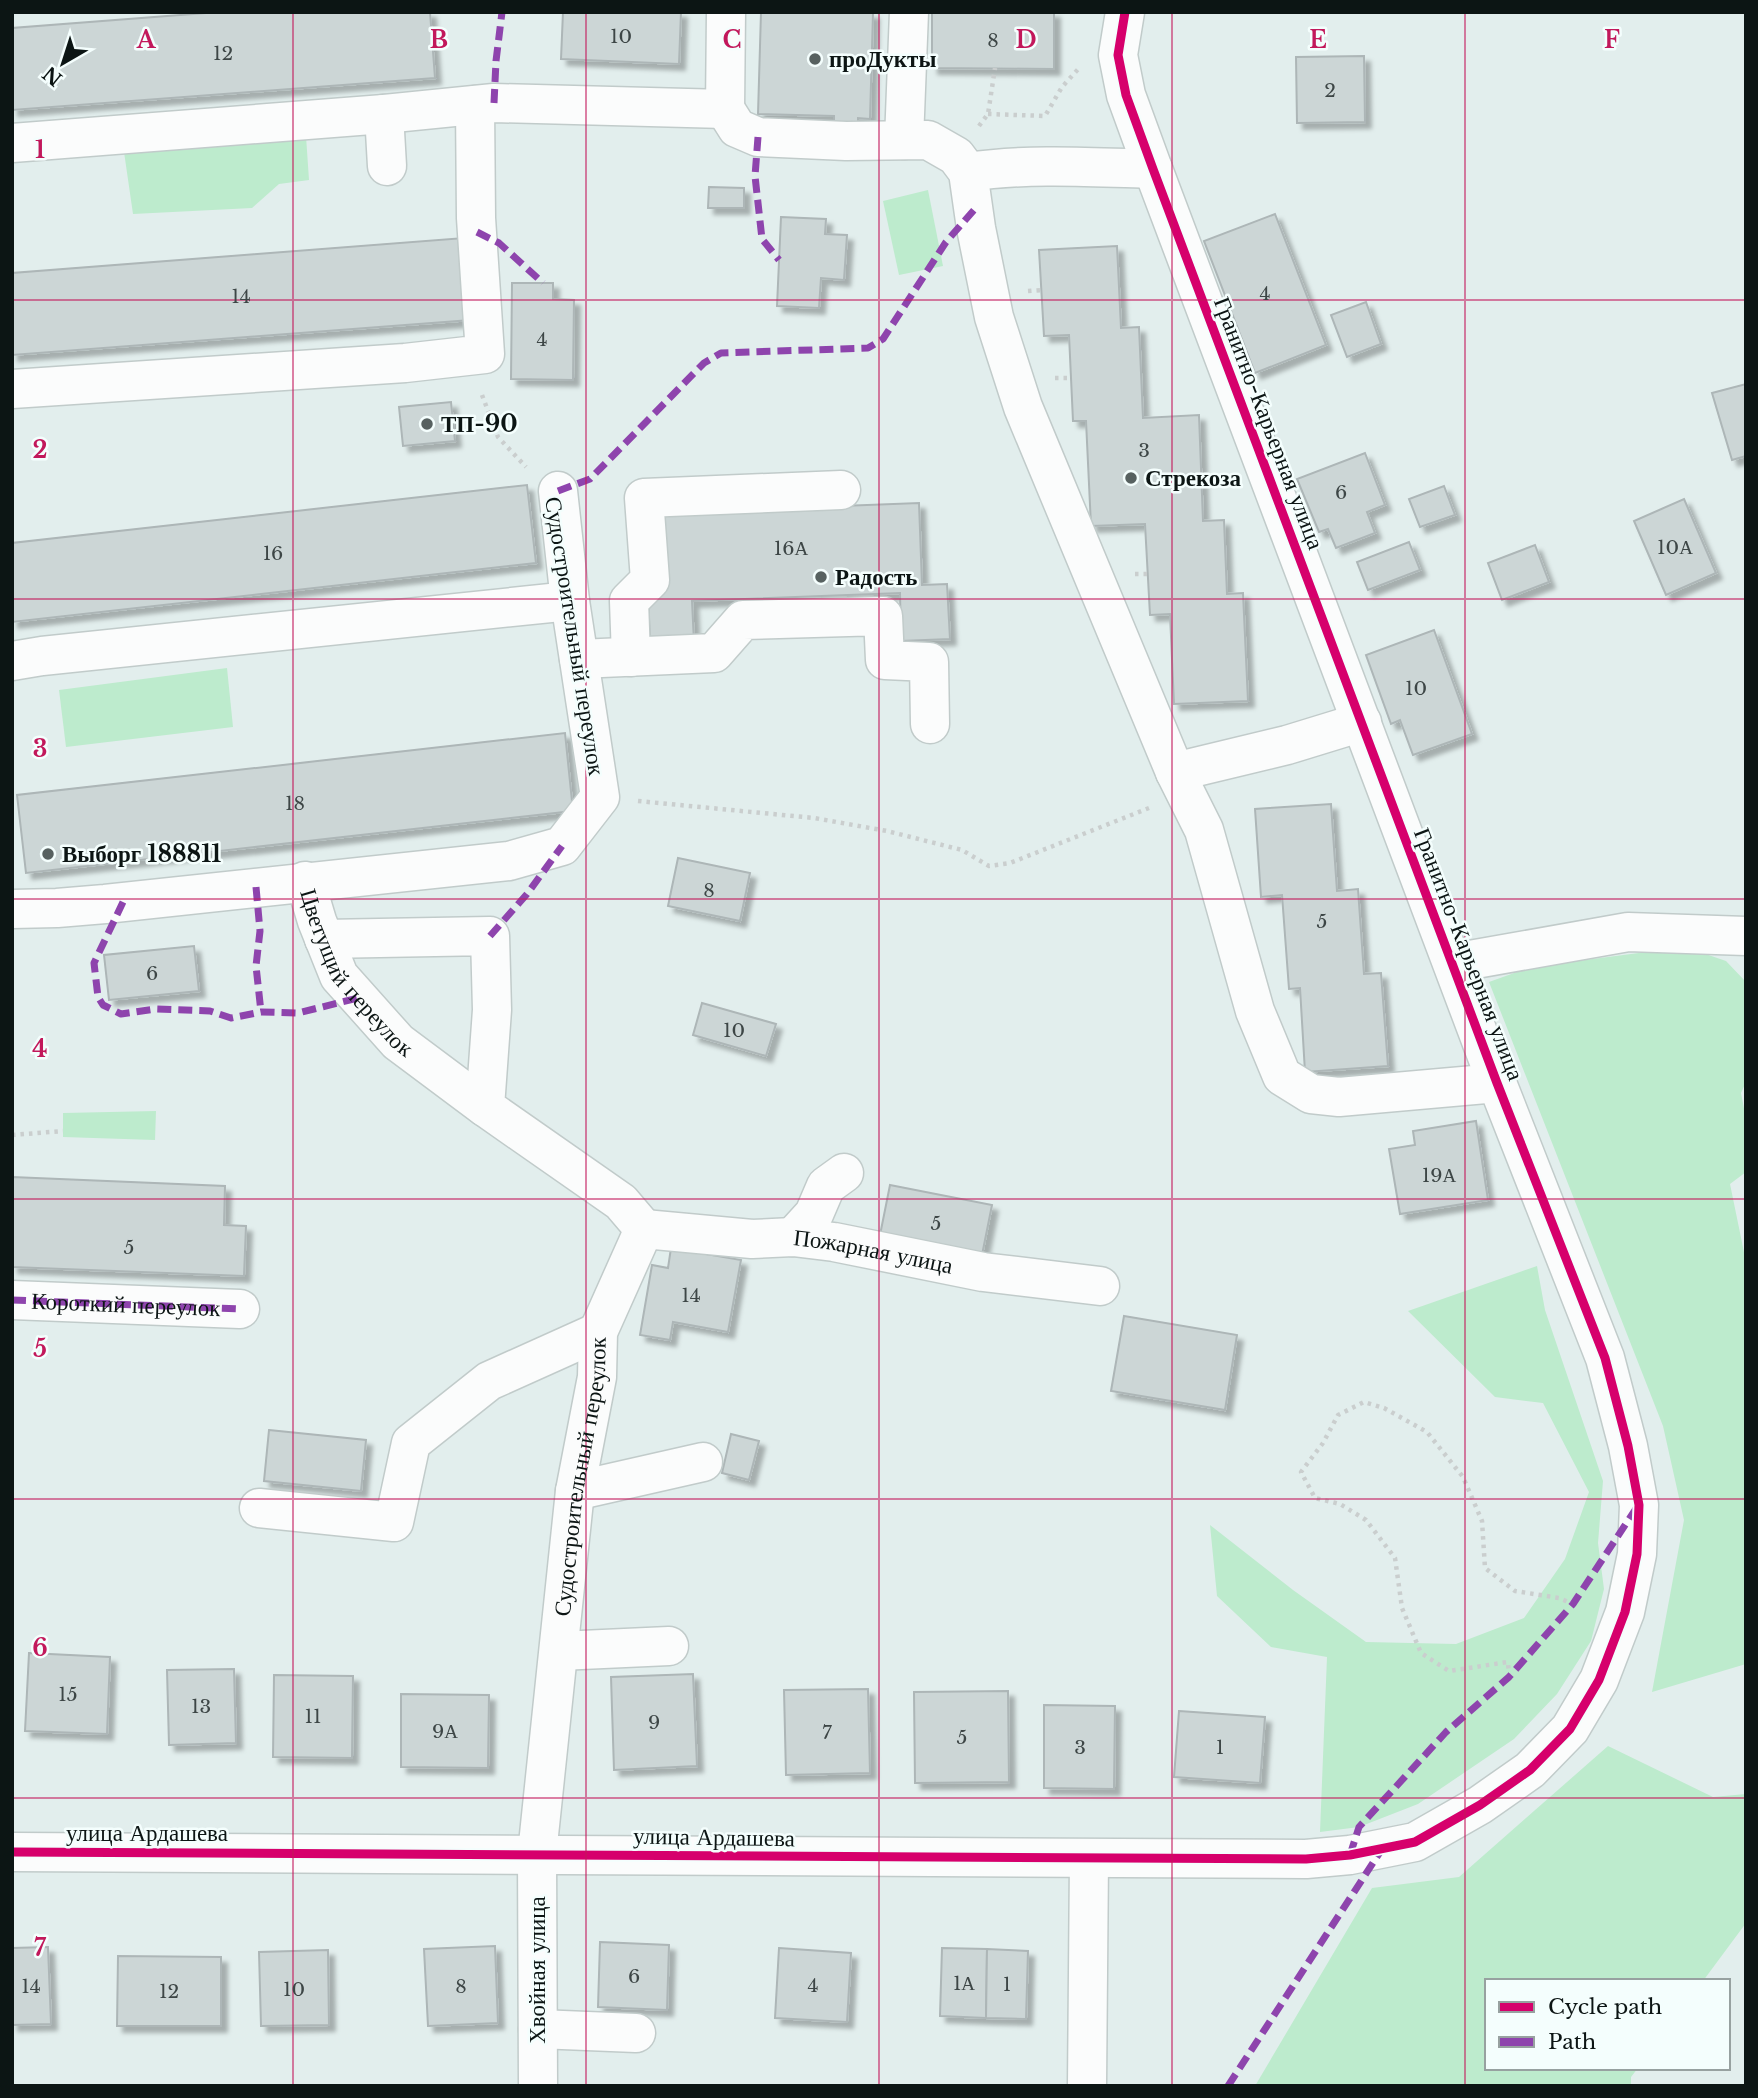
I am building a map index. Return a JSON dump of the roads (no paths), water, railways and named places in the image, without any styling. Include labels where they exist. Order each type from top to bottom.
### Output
[{"type":"street","points":[[726,12],[725,109],[737,128],[758,137],[846,141],[928,140],[962,164],[1056,164],[1153,169]]},
{"type":"street","points":[[904,140],[909,12]]},
{"type":"street","name":"Гранитно-Карьерная улица","points":[[1123,23],[1118,55],[1126,95],[1497,1083],[1605,1358],[1628,1446],[1639,1504],[1637,1554],[1625,1612],[1600,1680],[1570,1729],[1530,1770],[1480,1805],[1415,1842]]},
{"type":"street","points":[[12,143],[495,103],[725,109]]},
{"type":"street","points":[[12,389],[405,363],[485,354],[476,218],[475,104]]},
{"type":"street","points":[[384,114],[387,166]]},
{"type":"street","points":[[962,164],[994,317],[1023,407],[1181,783],[1204,830],[1255,1010],[1282,1076],[1311,1094],[1339,1097],[1497,1083]]},
{"type":"street","points":[[631,657],[629,601],[650,580],[644,498],[841,490]]},
{"type":"street","name":"Судостроительный переулок","points":[[305,881],[509,861],[562,846],[600,797],[570,601],[558,491]]},
{"type":"street","points":[[12,661],[570,601]]},
{"type":"street","points":[[579,660],[714,653],[743,620],[883,616],[885,660],[929,662],[930,724]]},
{"type":"street","points":[[1181,783],[1287,745],[1362,722]]},
{"type":"street","name":"Цветущий переулок","points":[[12,909],[80,907],[305,881],[339,976],[398,1042],[485,1107]]},
{"type":"street","points":[[1453,962],[1628,932],[1746,936]]},
{"type":"street","points":[[324,939],[490,936],[492,1010],[485,1107],[621,1202],[645,1229]]},
{"type":"street","points":[[793,1237],[814,1214],[826,1186],[844,1173]]},
{"type":"street","name":"Судостроительный переулок","points":[[537,1854],[575,1491],[597,1377],[598,1332],[645,1229]]},
{"type":"street","name":"Пожарная улица","points":[[645,1229],[752,1239],[793,1237],[834,1242],[983,1272],[1100,1286]]},
{"type":"street","name":"Короткий переулок","points":[[12,1300],[240,1309]]},
{"type":"street","points":[[259,1508],[394,1522],[411,1443],[489,1381],[598,1332]]},
{"type":"street","points":[[575,1491],[703,1462]]},
{"type":"street","points":[[559,1651],[669,1646]]},
{"type":"street","name":"улица Ардашева","points":[[12,1852],[1306,1859],[1350,1855],[1415,1842]]},
{"type":"street","name":"Хвойная улица","points":[[537,1854],[538,2086]]},
{"type":"street","points":[[1087,2086],[1089,1859]]},
{"type":"street","points":[[538,2029],[636,2033]]},
{"type":"place","name":"проДукты","points":[[815,59]]},
{"type":"place","name":"ТП-90","points":[[427,424]]},
{"type":"place","name":"Стрекоза","points":[[1131,478]]},
{"type":"place","name":"Радость","points":[[821,577]]},
{"type":"place","name":"Выборг 188811","points":[[48,854]]}]
